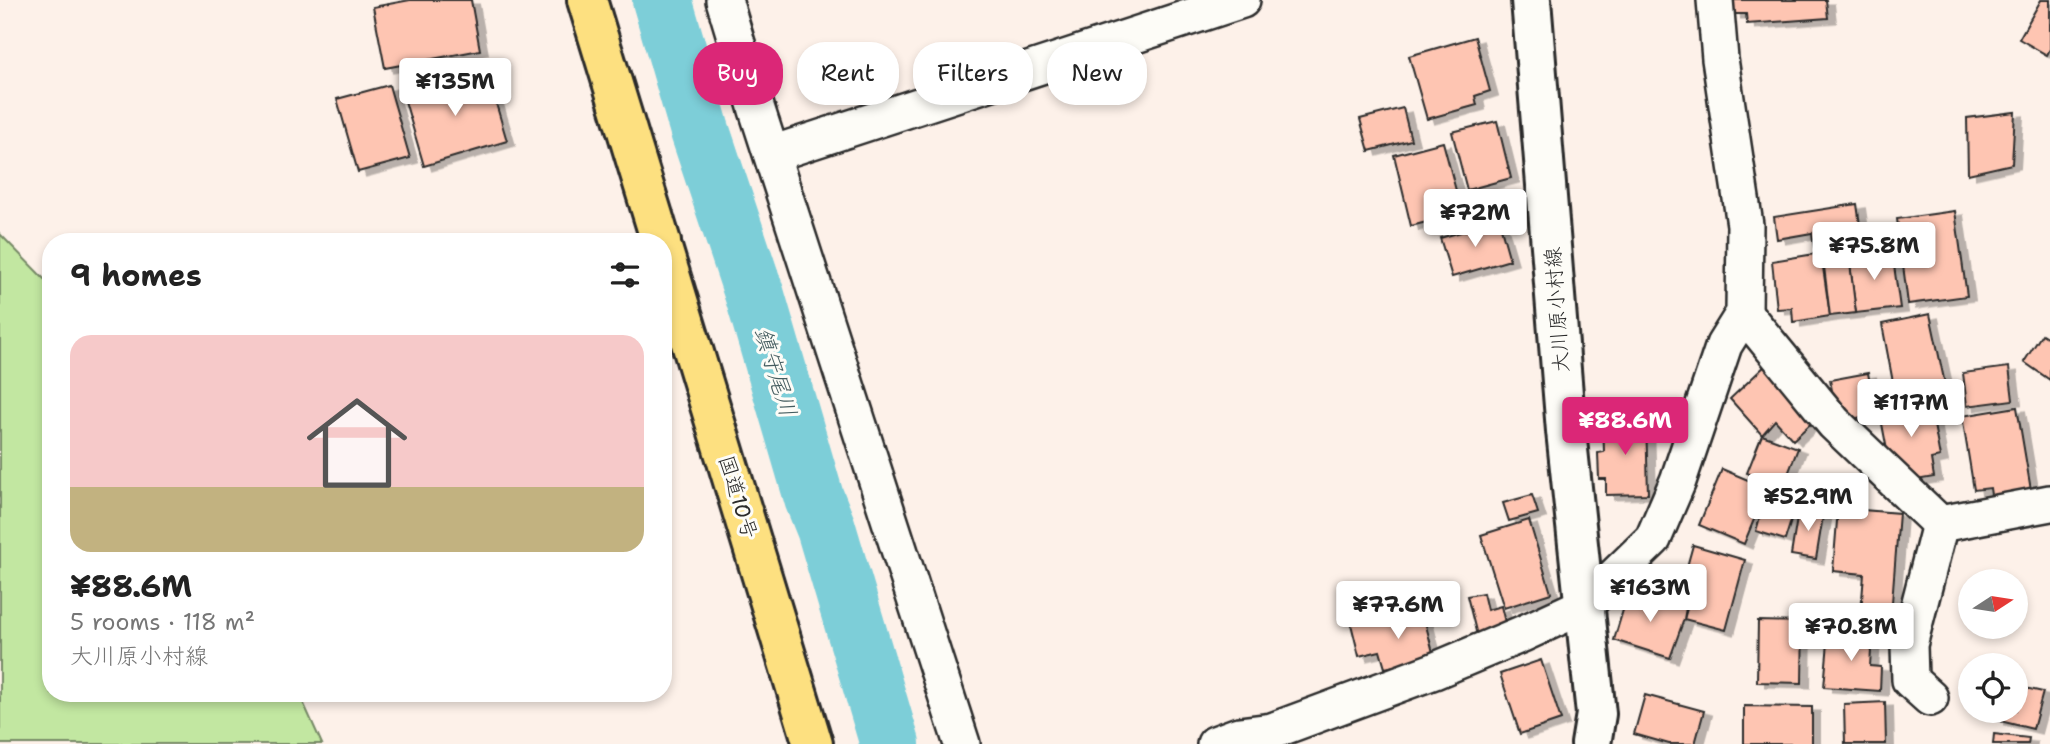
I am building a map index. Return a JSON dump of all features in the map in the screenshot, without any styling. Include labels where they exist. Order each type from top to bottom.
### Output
[{"type":"highway","points":[[586,0],[657,233]]},
{"type":"highway","name":"国道10号","points":[[672,281],[813,744]]},
{"type":"main road","name":"大川原小村線","points":[[1531,0],[1566,431],[1596,714],[1591,744]]},
{"type":"street","points":[[724,0],[962,744]]},
{"type":"street","points":[[772,154],[1242,0]]},
{"type":"street","points":[[1215,744],[1239,735],[1272,731],[1434,671],[1585,605],[1653,539],[1678,481],[1724,345],[1744,313],[1745,225],[1720,59],[1715,0]]},
{"type":"street","points":[[1744,313],[1834,424],[1940,524]]},
{"type":"street","points":[[1940,524],[2050,503]]},
{"type":"street","points":[[1930,698],[1910,680],[1909,645],[1940,524]]},
{"type":"green space","points":[[0,234],[42,277],[42,702],[303,702],[322,744],[0,744]]},
{"type":"building","points":[[410,0],[471,0],[480,50],[385,68],[373,7]]},
{"type":"building","points":[[1732,0],[1826,0],[1828,18],[1747,24],[1746,14],[1733,14]]},
{"type":"building","points":[[2041,0],[2050,0],[2050,49],[2047,55],[2019,39]]},
{"type":"building","points":[[1475,37],[1490,91],[1475,96],[1477,105],[1427,119],[1409,56]]},
{"type":"building","points":[[486,69],[507,141],[424,166],[403,94]]},
{"type":"building","points":[[389,85],[410,158],[358,172],[337,99]]},
{"type":"building","points":[[1403,108],[1411,140],[1369,151],[1360,119]]},
{"type":"building","points":[[2015,112],[2012,164],[1968,174],[1967,118]]},
{"type":"building","points":[[1497,121],[1511,178],[1467,190],[1452,132]]},
{"type":"building","points":[[1443,142],[1462,213],[1411,226],[1394,155]]},
{"type":"building","points":[[1857,204],[1862,239],[1814,247],[1812,233],[1777,239],[1774,217]]},
{"type":"building","points":[[1955,211],[1967,296],[1908,304],[1897,219]]},
{"type":"building","points":[[1499,221],[1510,260],[1452,277],[1440,238]]},
{"type":"building","points":[[1892,251],[1900,308],[1856,313],[1849,255]]},
{"type":"building","points":[[1821,253],[1830,316],[1793,322],[1792,308],[1777,309],[1772,261]]},
{"type":"building","points":[[1849,255],[1856,313],[1830,316],[1823,258]]},
{"type":"building","points":[[1930,314],[1945,384],[1895,393],[1882,324]]},
{"type":"building","points":[[2042,334],[2050,339],[2050,380],[2024,362]]},
{"type":"building","points":[[1769,362],[1819,416],[1793,440],[1775,420],[1762,435],[1730,399]]},
{"type":"building","points":[[2009,367],[2013,400],[1967,406],[1963,373]]},
{"type":"building","points":[[1868,373],[1876,414],[1838,422],[1830,380]]},
{"type":"building","points":[[1929,398],[1940,457],[1931,459],[1934,477],[1905,482],[1890,466],[1879,408]]},
{"type":"building","points":[[2017,407],[2033,502],[1993,509],[1990,488],[1974,490],[1962,416]]},
{"type":"building","points":[[1646,418],[1648,494],[1606,495],[1606,479],[1599,479],[1598,453],[1604,452],[1603,419]]},
{"type":"building","points":[[1762,435],[1798,448],[1783,487],[1747,473]]},
{"type":"building","points":[[1722,469],[1767,488],[1744,544],[1699,525]]},
{"type":"building","points":[[1769,486],[1799,495],[1785,540],[1756,531]]},
{"type":"building","points":[[1532,495],[1538,513],[1509,521],[1503,503]]},
{"type":"building","points":[[1799,506],[1824,510],[1816,559],[1791,555]]},
{"type":"building","points":[[1838,508],[1899,513],[1890,628],[1860,625],[1864,574],[1833,571]]},
{"type":"building","points":[[1529,520],[1551,593],[1504,608],[1481,535]]},
{"type":"building","points":[[1693,545],[1745,560],[1726,630],[1684,619],[1689,602],[1678,599]]},
{"type":"building","points":[[1629,590],[1686,608],[1670,658],[1614,640]]},
{"type":"building","points":[[1483,593],[1487,610],[1501,606],[1509,639],[1480,647],[1467,596]]},
{"type":"building","points":[[1421,606],[1437,668],[1403,678],[1399,665],[1385,668],[1380,651],[1359,656],[1351,624]]},
{"type":"building","points":[[1758,621],[1803,622],[1802,683],[1757,682]]},
{"type":"building","points":[[1829,631],[1872,635],[1870,666],[1881,667],[1880,691],[1824,687]]},
{"type":"building","points":[[1541,660],[1561,720],[1520,734],[1500,674]]},
{"type":"building","points":[[2028,689],[2043,692],[2033,729],[2008,723],[2028,723]]},
{"type":"building","points":[[1645,695],[1704,711],[1695,744],[1669,744],[1634,734]]},
{"type":"building","points":[[1885,702],[1886,744],[1845,744],[1844,704]]},
{"type":"building","points":[[1744,706],[1812,707],[1812,744],[1744,744]]},
{"type":"building","points":[[1994,734],[2029,738],[2028,744],[1993,744]]},
{"type":"waterway","name":"鎮守尾川","points":[[662,0],[700,131],[755,296],[890,744]]}]
